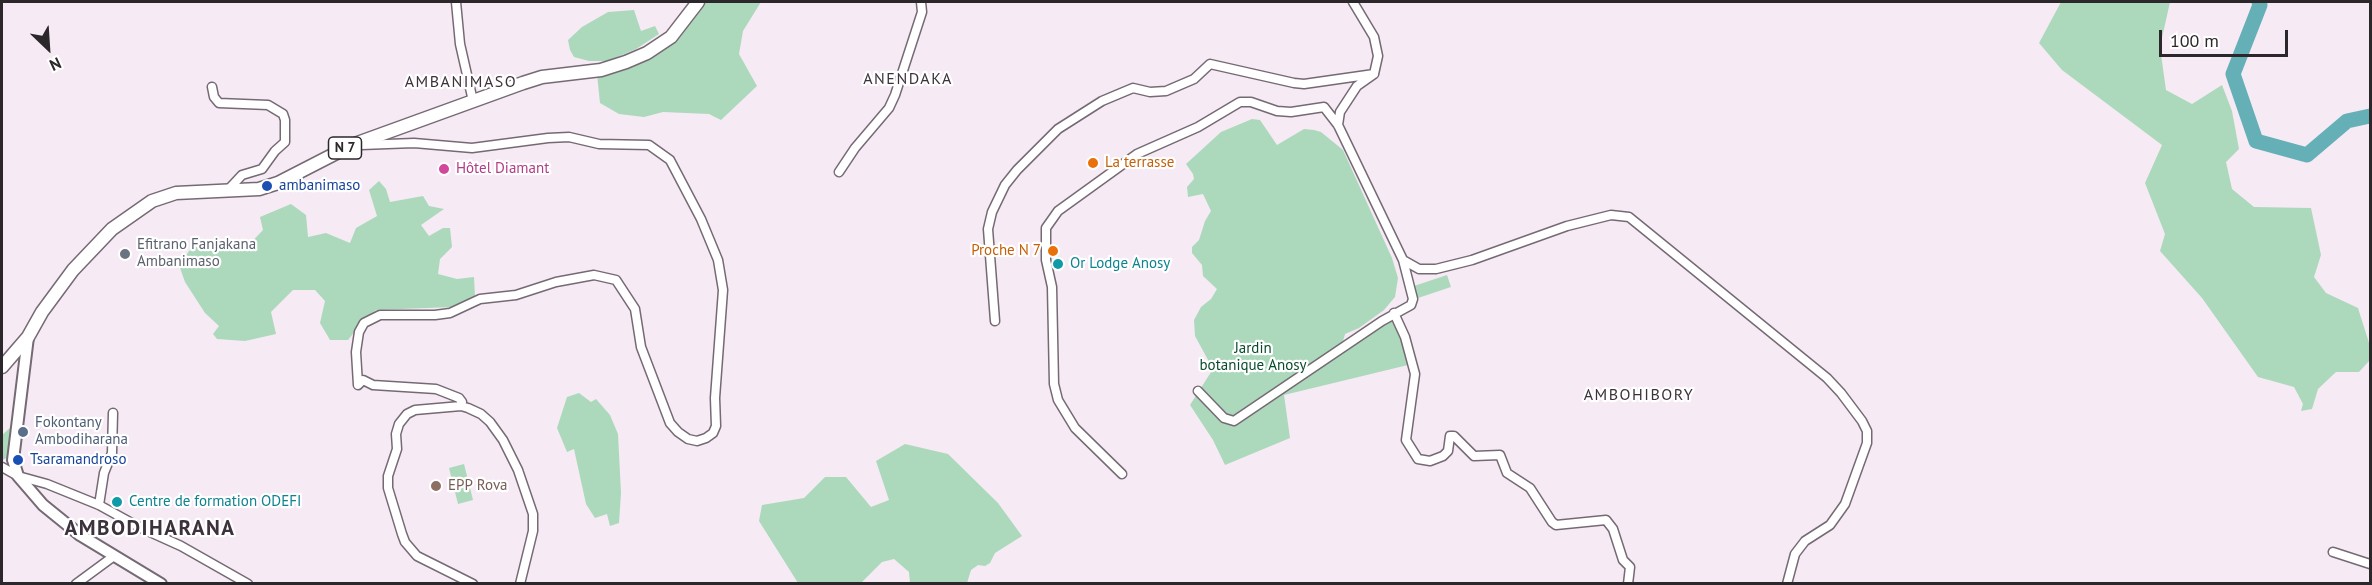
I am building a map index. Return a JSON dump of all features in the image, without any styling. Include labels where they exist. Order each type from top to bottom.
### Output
[{"type":"main road","name":"N 7","points":[[2,367],[28,337],[42,312],[73,270],[112,229],[152,201],[176,193],[259,189],[278,183],[352,145],[473,101],[542,77],[601,70],[647,53],[670,37],[698,2]]},
{"type":"street","points":[[456,2],[460,44],[473,101]]},
{"type":"street","points":[[921,2],[922,12]]},
{"type":"street","points":[[839,172],[855,148],[889,108],[922,12],[928,2]]},
{"type":"street","points":[[1338,125],[1340,112],[1356,86],[1374,74],[1378,56],[1374,37],[1353,2]]},
{"type":"street","points":[[995,321],[988,229],[992,212],[1005,185],[1058,129],[1102,101],[1133,88],[1159,93],[1194,79],[1210,64],[1304,84],[1374,74]]},
{"type":"street","points":[[212,87],[214,97],[219,103],[268,105],[283,114],[285,120],[285,142],[262,169],[242,175],[228,190]]},
{"type":"street","points":[[1122,474],[1075,428],[1058,400],[1054,384],[1052,287],[1046,260],[1046,228],[1058,211],[1137,154],[1198,127],[1240,102],[1251,102],[1277,111],[1291,112],[1324,107],[1338,125],[1403,260],[1413,299],[1411,305],[1394,313],[1234,421],[1224,418],[1198,391]]},
{"type":"street","points":[[352,145],[414,143],[472,148],[569,137],[599,144],[648,145],[670,159],[701,219],[718,260],[723,290],[715,398],[716,426],[713,433],[706,438],[697,441],[688,439],[670,423],[642,347],[635,309],[616,280],[594,275],[556,282],[516,296],[480,298],[450,313],[380,315],[364,323],[359,332],[356,352],[358,385],[363,380],[373,385],[436,389],[459,398],[462,402],[460,406]]},
{"type":"street","points":[[1403,260],[1419,269],[1436,269],[1472,260],[1567,226],[1611,215],[1629,217],[1827,378],[1862,421],[1867,431],[1867,443],[1845,504],[1830,525],[1805,541],[1795,554],[1787,584]]},
{"type":"street","points":[[1394,313],[1405,337],[1415,374],[1406,440],[1418,459],[1430,461],[1443,456],[1448,451],[1450,436],[1454,436],[1474,456],[1500,456],[1507,473],[1530,488],[1556,525],[1606,520],[1612,529],[1623,560],[1630,567],[1628,584]]},
{"type":"street","points":[[28,337],[13,460],[18,476],[24,485],[61,521],[161,584]]},
{"type":"street","points":[[473,584],[417,556],[405,542],[388,488],[388,476],[397,449],[396,434],[399,424],[407,414],[432,408],[460,406],[481,414],[503,440],[518,470],[532,514],[533,531],[520,584]]},
{"type":"street","points":[[99,505],[104,473],[112,453],[113,413]]},
{"type":"street","points":[[2,467],[18,476],[47,484],[99,505],[181,546],[248,584]]},
{"type":"street","points":[[2333,552],[2370,564]]},
{"type":"street","points":[[76,584],[114,556]]},
{"type":"green space","points":[[698,2],[761,2],[743,31],[739,54],[757,86],[721,120],[709,114],[663,112],[644,117],[619,114],[600,103],[597,74],[640,61]]},
{"type":"green space","points":[[2061,2],[2170,2],[2160,47],[2166,90],[2192,104],[2222,85],[2232,111],[2239,149],[2226,162],[2232,189],[2254,207],[2311,208],[2321,255],[2314,277],[2326,293],[2358,308],[2370,346],[2370,360],[2359,372],[2336,372],[2318,389],[2312,409],[2301,411],[2303,404],[2294,387],[2258,377],[2202,298],[2160,251],[2165,234],[2145,183],[2162,145],[2062,70],[2039,43]]},
{"type":"green space","points":[[634,10],[641,31],[655,26],[659,34],[636,49],[608,61],[589,61],[574,57],[568,40],[582,27],[608,12]]},
{"type":"green space","name":"Jardin botanique Anosy","points":[[1252,119],[1260,120],[1277,145],[1304,129],[1321,132],[1343,150],[1392,258],[1398,278],[1395,297],[1384,310],[1359,328],[1345,334],[1341,348],[1395,317],[1409,361],[1408,365],[1284,395],[1290,438],[1225,465],[1213,440],[1190,405],[1213,369],[1195,336],[1194,320],[1201,307],[1211,299],[1217,289],[1203,276],[1202,265],[1192,253],[1192,247],[1199,240],[1211,211],[1203,194],[1188,197],[1187,187],[1194,179],[1186,164],[1221,132]]},
{"type":"green space","points":[[379,181],[386,189],[390,202],[423,196],[429,206],[444,209],[421,225],[429,236],[443,228],[450,228],[452,247],[440,259],[438,274],[457,279],[474,277],[475,297],[452,307],[376,310],[365,319],[348,340],[330,340],[320,323],[325,301],[315,290],[293,290],[271,312],[276,334],[245,341],[217,339],[213,334],[219,326],[205,313],[185,282],[179,265],[192,247],[244,250],[263,230],[260,217],[291,204],[306,215],[308,237],[326,233],[350,243],[356,228],[377,216],[369,190]]},
{"type":"green space","points":[[1447,275],[1451,287],[1418,298],[1414,286]]},
{"type":"green space","points":[[579,393],[591,402],[596,399],[610,415],[618,434],[621,493],[619,523],[610,526],[607,514],[595,518],[586,504],[574,449],[567,452],[557,428],[567,397]]},
{"type":"green space","points":[[12,426],[9,457],[2,460],[2,435]]},
{"type":"green space","points":[[905,444],[948,454],[998,503],[1022,536],[995,553],[990,563],[985,566],[978,565],[971,570],[967,583],[910,583],[909,572],[894,559],[882,562],[861,583],[798,583],[759,521],[762,505],[804,498],[825,477],[846,477],[871,507],[889,500],[876,461]]},
{"type":"green space","points":[[464,464],[473,500],[458,504],[449,468]]},
{"type":"waterway","points":[[2259,2],[2260,5],[2233,74],[2256,141],[2307,155],[2347,121],[2370,116]]},
{"type":"place","name":"La terrasse","points":[[1093,163]]},
{"type":"place","name":"Hôtel Diamant","points":[[444,169]]},
{"type":"place","name":"ambanimaso","points":[[267,186]]},
{"type":"place","name":"Proche N 7","points":[[1053,251]]},
{"type":"place","name":"Efitrano Fanjakana Ambanimaso","points":[[125,254]]},
{"type":"place","name":"Or Lodge Anosy","points":[[1058,264]]},
{"type":"place","name":"Fokontany Ambodiharana","points":[[23,432]]},
{"type":"place","name":"Tsaramandroso","points":[[18,460]]},
{"type":"place","name":"EPP Rova","points":[[436,486]]},
{"type":"place","name":"Centre de formation ODEFI","points":[[117,502]]},
{"type":"district","name":"ANENDAKA","points":[[908,79]]},
{"type":"district","name":"AMBANIMASO","points":[[461,82]]},
{"type":"district","name":"AMBOHIBORY","points":[[1639,395]]},
{"type":"district","name":"AMBODIHARANA","points":[[150,529]]}]
